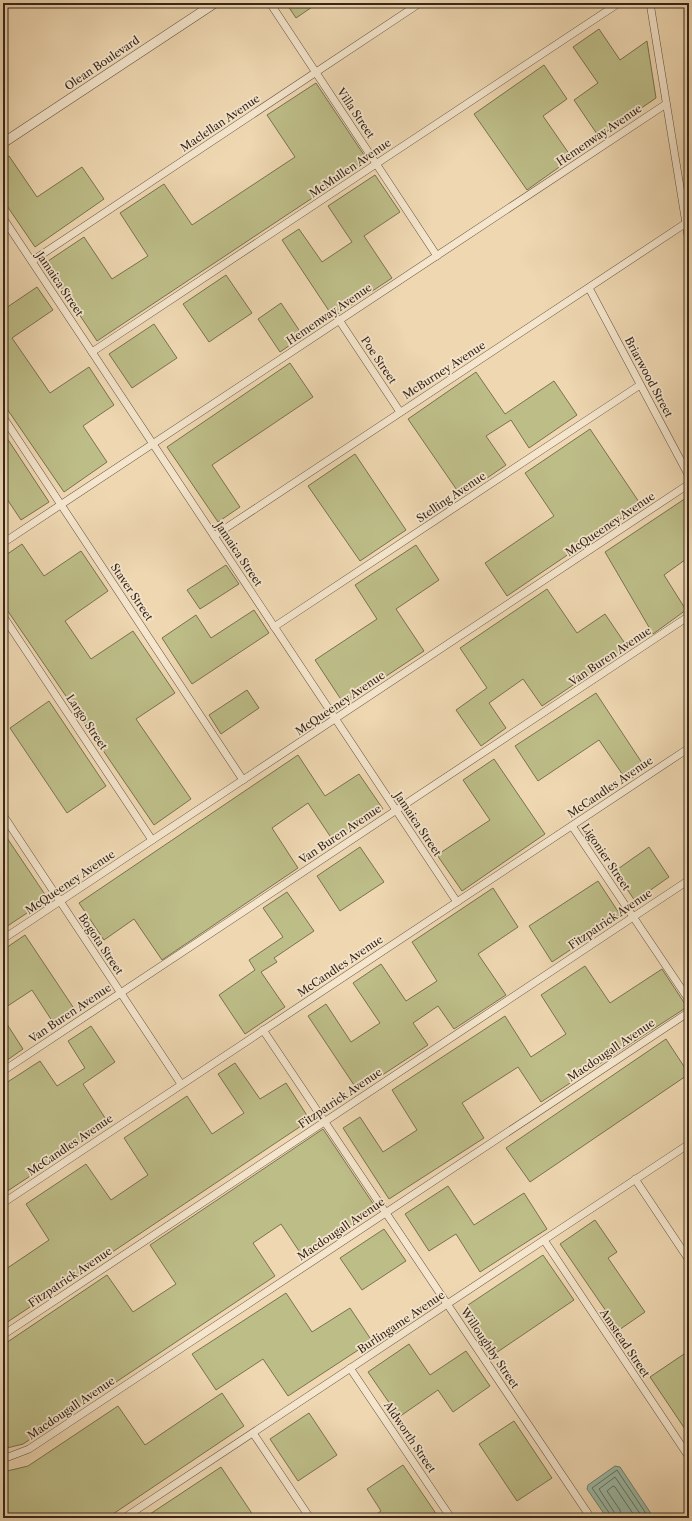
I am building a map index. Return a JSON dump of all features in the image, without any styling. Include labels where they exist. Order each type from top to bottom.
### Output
[{"type":"street","name":"Olean Boulevard","points":[[3,143],[215,3]]},
{"type":"street","name":"Villa Street","points":[[270,3],[437,256]]},
{"type":"street","name":"Maclellan Avenue","points":[[32,261],[420,3]]},
{"type":"street","name":"McMullen Avenue","points":[[92,352],[620,3]]},
{"type":"street","points":[[650,3],[689,242]]},
{"type":"street","name":"Hemenway Avenue","points":[[3,543],[666,104]]},
{"type":"street","name":"Jamaica Street","points":[[3,218],[457,902]]},
{"type":"street","name":"McBurney Avenue","points":[[214,536],[686,223]]},
{"type":"street","name":"Briarwood Street","points":[[589,288],[689,476]]},
{"type":"street","name":"Poe Street","points":[[339,320],[400,412]]},
{"type":"street","name":"Stelling Avenue","points":[[274,627],[640,385]]},
{"type":"street","name":"Staver Street","points":[[3,417],[243,780]]},
{"type":"street","name":"McQueeney Avenue","points":[[3,939],[689,484]]},
{"type":"street","name":"Largo Street","points":[[3,616],[152,840]]},
{"type":"street","name":"Van Buren Avenue","points":[[3,1071],[689,616]]},
{"type":"street","name":"McCandles Avenue","points":[[3,1203],[689,748]]},
{"type":"street","name":"Bogota Street","points":[[3,815],[181,1084]]},
{"type":"street","name":"Ligonier Street","points":[[572,826],[689,1000]]},
{"type":"street","name":"Fitzpatrick Avenue","points":[[3,1335],[689,880]]},
{"type":"street","name":"Macdougall Avenue","points":[[3,1459],[29,1449],[689,1012]]},
{"type":"street","name":"Willoughby Street","points":[[264,1030],[591,1518]]},
{"type":"street","name":"Burlingame Avenue","points":[[124,1518],[689,1144]]},
{"type":"street","points":[[635,1179],[689,1260]]},
{"type":"street","name":"Amstead Street","points":[[544,1240],[689,1457]]},
{"type":"street","name":"Aldworth Street","points":[[350,1368],[451,1518]]},
{"type":"street","points":[[253,1433],[310,1518]]},
{"type":"green space","points":[[286,3],[318,3],[296,18]]},
{"type":"green space","points":[[599,29],[620,60],[647,41],[656,98],[599,137],[574,100],[598,83],[573,47]]},
{"type":"green space","points":[[544,65],[567,99],[543,116],[572,158],[527,190],[474,114]]},
{"type":"green space","points":[[316,83],[368,161],[97,341],[45,263],[84,237],[112,279],[148,256],[120,213],[164,184],[192,225],[295,157],[267,115]]},
{"type":"green space","points":[[9,156],[37,197],[82,167],[104,199],[35,247],[3,200],[3,160]]},
{"type":"green space","points":[[375,175],[400,212],[364,236],[392,278],[333,317],[282,240],[299,229],[322,262],[352,242],[328,206]]},
{"type":"green space","points":[[226,275],[252,313],[209,342],[183,304]]},
{"type":"green space","points":[[37,287],[53,310],[12,338],[50,393],[89,367],[114,405],[83,426],[107,462],[64,492],[3,403],[3,310]]},
{"type":"green space","points":[[281,303],[303,336],[280,352],[258,319]]},
{"type":"green space","points":[[154,324],[177,358],[132,388],[109,354]]},
{"type":"green space","points":[[290,363],[313,397],[212,465],[240,507],[218,522],[167,447]]},
{"type":"green space","points":[[476,372],[505,414],[554,381],[577,415],[529,448],[511,420],[486,436],[506,465],[461,496],[408,419]]},
{"type":"green space","points":[[590,429],[641,505],[507,596],[485,563],[554,516],[525,473]]},
{"type":"green space","points":[[3,432],[49,502],[21,520],[3,493]]},
{"type":"green space","points":[[355,454],[406,530],[360,561],[308,486]]},
{"type":"green space","points":[[689,496],[689,557],[664,575],[686,610],[653,634],[605,552]]},
{"type":"green space","points":[[22,544],[44,576],[81,551],[108,591],[65,621],[91,659],[133,631],[175,693],[136,719],[191,799],[154,825],[3,604],[3,557]]},
{"type":"green space","points":[[416,545],[439,580],[396,609],[424,651],[344,704],[315,660],[377,619],[355,585]]},
{"type":"green space","points":[[226,565],[239,584],[200,609],[187,590]]},
{"type":"green space","points":[[547,589],[577,633],[605,614],[628,648],[542,706],[523,679],[489,703],[506,728],[481,746],[456,710],[487,688],[460,648]]},
{"type":"green space","points":[[254,610],[269,633],[192,684],[162,638],[196,615],[211,638]]},
{"type":"green space","points":[[247,690],[259,708],[221,734],[209,715]]},
{"type":"green space","points":[[596,693],[646,769],[627,781],[599,740],[538,781],[515,746]]},
{"type":"green space","points":[[49,701],[106,786],[67,813],[10,728]]},
{"type":"green space","points":[[298,755],[325,796],[359,774],[383,809],[334,842],[308,803],[272,828],[298,868],[162,960],[134,919],[104,940],[79,903]]},
{"type":"green space","points":[[494,759],[545,834],[462,891],[437,855],[490,820],[463,780]]},
{"type":"green space","points":[[3,832],[48,899],[3,929]]},
{"type":"green space","points":[[360,847],[384,882],[340,911],[317,876]]},
{"type":"green space","points":[[649,847],[669,877],[635,901],[615,871]]},
{"type":"green space","points":[[598,881],[621,916],[552,962],[529,926]]},
{"type":"green space","points":[[493,888],[518,927],[478,954],[506,995],[454,1029],[438,1006],[413,1023],[428,1045],[358,1091],[308,1016],[326,1004],[351,1042],[380,1023],[353,983],[381,964],[406,1001],[437,981],[412,942]]},
{"type":"green space","points":[[287,892],[314,931],[274,958],[277,962],[261,972],[285,1007],[245,1034],[219,995],[255,970],[249,960],[283,937],[263,908]]},
{"type":"green space","points":[[25,935],[77,1013],[56,1027],[32,990],[3,1009],[3,950]]},
{"type":"green space","points":[[585,966],[610,1003],[662,969],[687,1007],[541,1102],[518,1067],[462,1103],[484,1138],[389,1199],[343,1128],[360,1117],[383,1152],[417,1130],[392,1090],[505,1016],[531,1057],[566,1034],[541,995]]},
{"type":"green space","points":[[3,1018],[23,1049],[3,1063]]},
{"type":"green space","points":[[91,1026],[115,1062],[83,1084],[109,1124],[3,1194],[3,1085],[40,1061],[57,1086],[85,1068],[68,1041]]},
{"type":"green space","points":[[666,1039],[689,1074],[530,1182],[506,1148]]},
{"type":"green space","points":[[235,1063],[260,1099],[286,1083],[310,1120],[3,1325],[3,1271],[49,1240],[26,1204],[86,1164],[111,1200],[148,1175],[124,1138],[187,1096],[212,1134],[244,1113],[218,1074]]},
{"type":"green space","points":[[323,1129],[376,1208],[303,1257],[281,1224],[253,1243],[275,1276],[23,1444],[3,1449],[3,1345],[107,1275],[133,1312],[176,1284],[150,1245]]},
{"type":"green space","points":[[448,1186],[474,1225],[524,1193],[547,1229],[480,1272],[456,1234],[429,1251],[405,1214]]},
{"type":"green space","points":[[595,1220],[617,1252],[608,1258],[645,1312],[619,1330],[560,1244]]},
{"type":"green space","points":[[384,1229],[406,1261],[362,1290],[340,1258]]},
{"type":"green space","points":[[543,1255],[574,1300],[496,1353],[465,1307]]},
{"type":"green space","points":[[286,1293],[312,1332],[350,1308],[372,1341],[288,1396],[263,1359],[216,1390],[192,1354]]},
{"type":"green space","points":[[409,1344],[430,1375],[466,1351],[490,1386],[453,1412],[438,1390],[399,1417],[368,1372]]},
{"type":"green space","points":[[687,1352],[689,1354],[689,1431],[687,1432],[650,1377]]},
{"type":"green space","points":[[222,1393],[244,1426],[107,1518],[3,1518],[3,1472],[28,1466],[118,1406],[145,1445]]},
{"type":"green space","points":[[309,1413],[337,1455],[298,1481],[270,1439]]},
{"type":"green space","points":[[514,1421],[552,1478],[517,1501],[479,1444]]},
{"type":"green space","points":[[403,1465],[439,1518],[371,1518],[381,1511],[367,1489]]},
{"type":"green space","points":[[221,1467],[255,1518],[144,1518]]},
{"type":"water","points":[[615,1466],[620,1467],[654,1518],[607,1518],[587,1489],[588,1485]]}]
